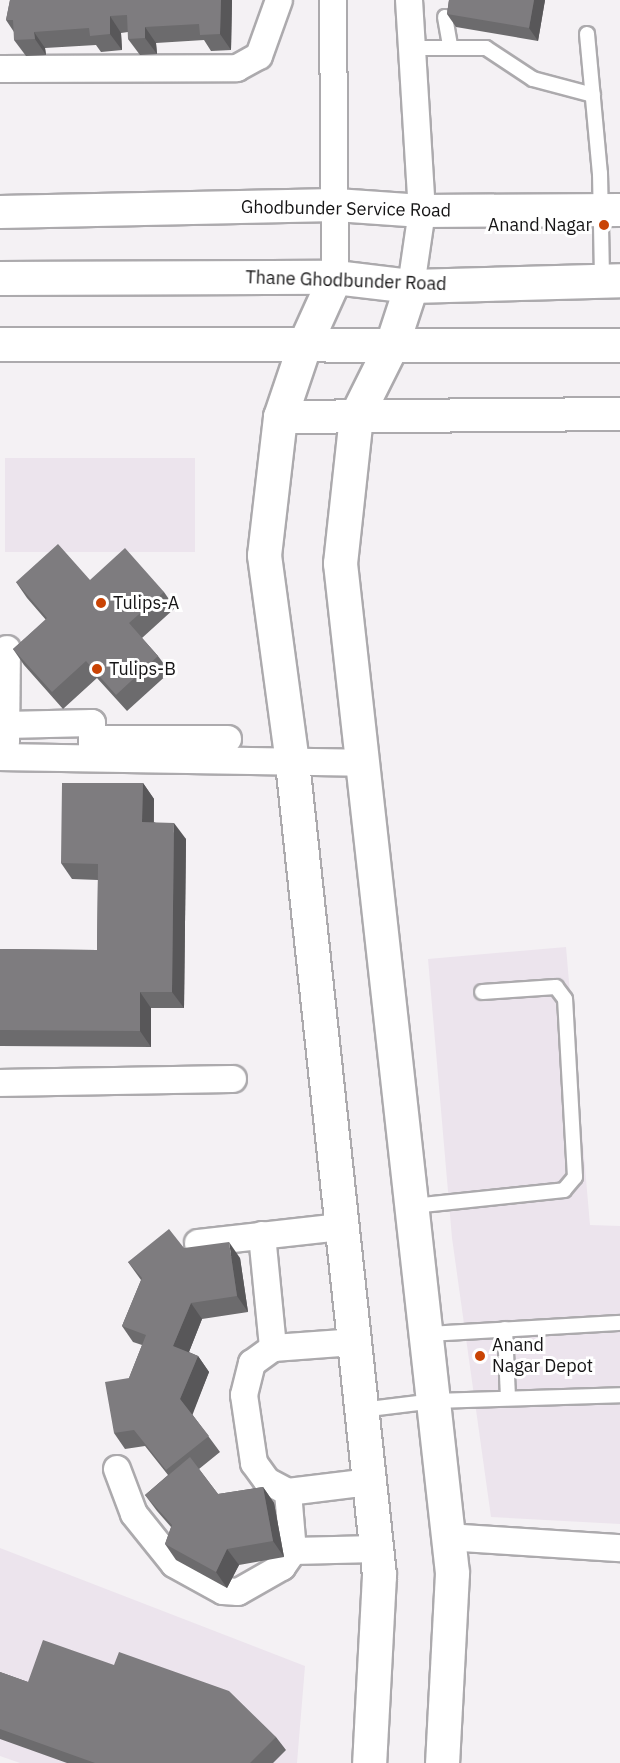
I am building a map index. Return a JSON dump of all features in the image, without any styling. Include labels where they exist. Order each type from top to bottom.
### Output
[{"type":"main road","name":"Thane Ghodbunder Road","points":[[5,269],[334,277],[411,286],[611,281]]},
{"type":"main road","points":[[334,277],[305,343],[280,417],[264,555],[292,762],[376,1549],[378,1575],[369,1763]]},
{"type":"main road","points":[[411,286],[392,344],[356,416],[340,563],[364,763],[452,1573],[442,1763]]},
{"type":"main road","points":[[0,344],[620,345]]},
{"type":"street","points":[[0,69],[237,68],[259,56],[279,0]]},
{"type":"street","points":[[333,0],[336,205],[334,277]]},
{"type":"street","points":[[409,0],[422,211],[411,286]]},
{"type":"street","name":"Ghodbunder Service Road","points":[[0,212],[336,205],[422,211],[610,210]]},
{"type":"street","points":[[280,417],[620,414]]},
{"type":"street","points":[[7,649],[6,725],[2,757],[228,739]]},
{"type":"street","points":[[6,725],[92,723],[92,749]]},
{"type":"street","points":[[92,749],[292,762],[364,763]]},
{"type":"street","points":[[0,1083],[233,1079]]},
{"type":"street","points":[[198,1243],[341,1227]]},
{"type":"street","points":[[262,1235],[273,1348]]},
{"type":"street","points":[[354,1342],[273,1348],[252,1363],[244,1395],[254,1463],[267,1481],[288,1492],[370,1482]]},
{"type":"street","points":[[117,1469],[134,1514],[174,1564],[223,1591],[238,1592],[282,1567],[293,1551],[288,1492]]},
{"type":"street","points":[[448,1537],[620,1548]]},
{"type":"street","points":[[293,1551],[376,1549]]},
{"type":"lane","points":[[445,17],[450,45]]},
{"type":"lane","points":[[587,34],[593,95],[610,210],[611,281]]},
{"type":"lane","points":[[412,48],[450,45],[486,48],[532,79],[593,95]]},
{"type":"lane","points":[[413,1206],[564,1190],[575,1177],[565,999],[555,987],[482,992]]},
{"type":"lane","points":[[427,1334],[620,1323]]},
{"type":"lane","points":[[505,1329],[508,1398]]},
{"type":"lane","points":[[361,1410],[434,1401],[620,1395]]},
{"type":"shaded area","points":[[5,458],[195,458],[195,552],[5,552]]},
{"type":"shaded area","points":[[566,947],[590,1225],[620,1226],[620,1524],[491,1517],[452,1238],[428,959]]},
{"type":"shaded area","points":[[0,1548],[305,1666],[297,1763],[20,1763],[0,1756]]},
{"type":"building","points":[[10,0],[221,0],[220,34],[200,35],[199,24],[145,27],[145,38],[128,39],[127,15],[110,16],[110,34],[90,36],[89,28],[34,32],[35,39],[14,40],[13,20],[6,20]]},
{"type":"building","points":[[449,0],[534,0],[529,28],[447,14]]},
{"type":"building","points":[[58,544],[90,580],[125,548],[164,592],[129,623],[158,656],[116,695],[86,661],[52,692],[13,649],[47,618],[16,582]]},
{"type":"building","points":[[62,783],[143,783],[142,822],[174,823],[172,992],[140,992],[140,1031],[0,1030],[0,949],[97,950],[98,864],[61,863]]},
{"type":"building","points":[[169,1229],[184,1248],[229,1242],[237,1296],[191,1303],[173,1346],[198,1356],[180,1399],[209,1436],[166,1470],[134,1430],[114,1433],[105,1382],[129,1378],[146,1335],[122,1326],[142,1278],[128,1262]]},
{"type":"building","points":[[190,1457],[218,1494],[263,1487],[273,1541],[227,1549],[216,1572],[165,1544],[172,1525],[145,1495]]},
{"type":"building","points":[[43,1640],[114,1665],[119,1652],[229,1691],[276,1737],[250,1763],[95,1763],[0,1729],[0,1672],[28,1682]]},
{"type":"place","name":"Anand Nagar","points":[[604,225]]},
{"type":"place","name":"Tulips-A","points":[[101,603]]},
{"type":"place","name":"Tulips-B","points":[[97,669]]},
{"type":"place","name":"Anand Nagar Depot","points":[[480,1356]]}]
